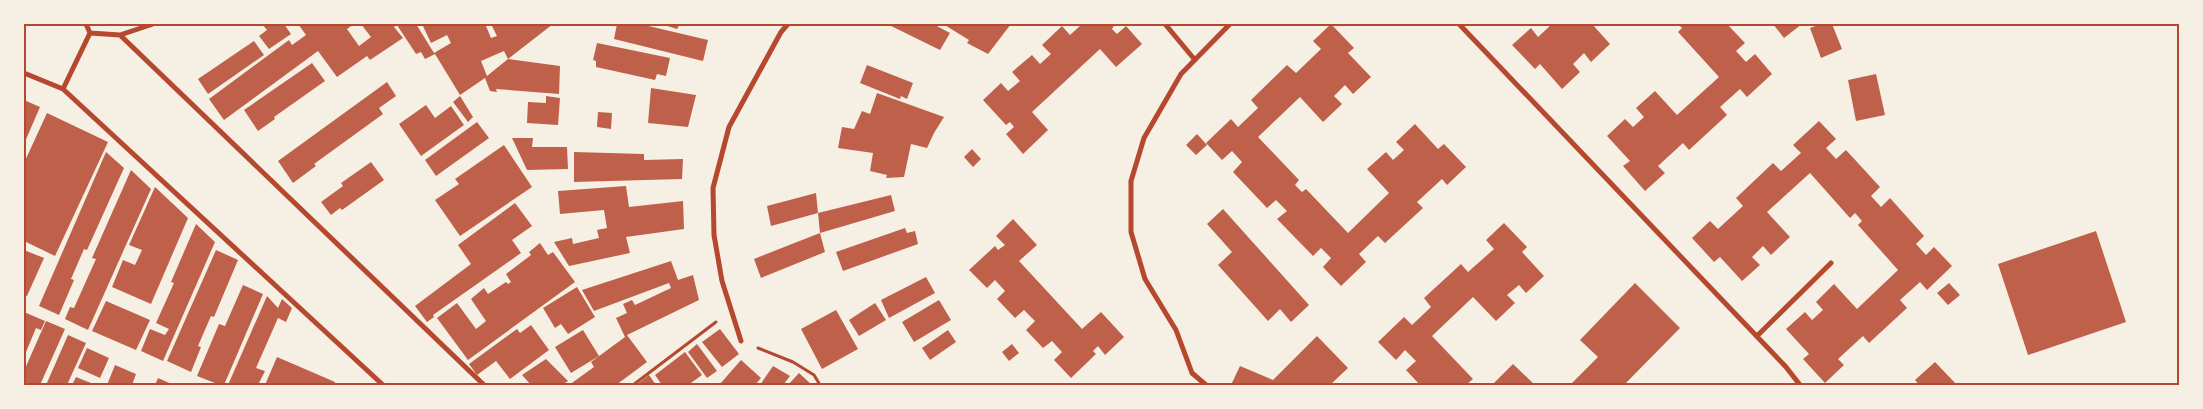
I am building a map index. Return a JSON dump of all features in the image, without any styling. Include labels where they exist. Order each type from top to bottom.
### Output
[{"type":"street","points":[[63,89],[90,33],[86,24]]},
{"type":"street","points":[[90,33],[120,35],[153,24]]},
{"type":"street","points":[[742,341],[722,281],[714,235],[713,188],[729,128],[781,32],[788,24]]},
{"type":"street","points":[[1165,24],[1195,60]]},
{"type":"street","points":[[1206,385],[1192,373],[1176,330],[1145,279],[1131,232],[1131,181],[1144,138],[1181,74],[1230,24]]},
{"type":"street","points":[[1459,24],[1786,366],[1800,385]]},
{"type":"street","points":[[120,35],[484,385]]},
{"type":"street","points":[[24,73],[63,89],[383,385]]},
{"type":"street","points":[[1757,336],[1831,264]]},
{"type":"path","points":[[633,385],[732,310]]},
{"type":"path","points":[[742,341],[807,370],[814,375],[820,385]]},
{"type":"building","points":[[262,24],[284,24],[291,34],[269,49],[259,36],[267,30]]},
{"type":"building","points":[[298,24],[354,24],[347,29],[359,46],[371,37],[361,24],[416,24],[434,53],[451,43],[447,35],[431,43],[422,24],[491,24],[553,24],[508,59],[560,66],[559,94],[496,89],[497,92],[490,91],[485,78],[460,95],[435,54],[425,59],[421,52],[416,54],[397,25],[394,27],[403,38],[370,60],[367,56],[337,77],[318,51],[224,120],[209,99],[289,40],[292,45],[306,35]],"holes":[[[491,24],[497,36],[491,38],[486,26]],[[504,51],[508,59],[487,76],[481,61]]]},
{"type":"building","points":[[617,24],[640,24],[708,40],[703,61],[614,39]]},
{"type":"building","points":[[661,24],[680,24],[677,29]]},
{"type":"building","points":[[887,24],[933,24],[950,33],[940,50]]},
{"type":"building","points":[[943,24],[1011,24],[988,54],[967,43],[969,40]]},
{"type":"building","points":[[1079,24],[1115,24],[1112,29],[1117,34],[1126,26],[1142,44],[1116,67],[1100,49],[1032,112],[1048,130],[1023,154],[1006,134],[1014,127],[1010,122],[1006,125],[983,100],[1001,83],[1008,91],[1020,81],[1012,72],[1032,55],[1040,64],[1051,54],[1042,45],[1062,26],[1070,35],[1081,25]]},
{"type":"building","points":[[1331,24],[1354,48],[1348,53],[1371,77],[1353,94],[1345,85],[1334,96],[1342,104],[1323,122],[1300,97],[1258,137],[1299,180],[1295,185],[1302,192],[1306,189],[1348,233],[1389,193],[1367,169],[1386,152],[1393,160],[1404,150],[1396,142],[1415,124],[1438,149],[1444,144],[1466,167],[1447,185],[1442,179],[1417,202],[1423,208],[1385,243],[1378,236],[1359,254],[1366,262],[1341,286],[1323,267],[1331,258],[1321,248],[1313,256],[1277,219],[1287,211],[1276,200],[1267,208],[1233,172],[1242,162],[1232,151],[1222,160],[1206,143],[1231,119],[1238,127],[1258,108],[1251,100],[1287,65],[1296,73],[1321,49],[1313,41]]},
{"type":"building","points":[[1552,24],[1592,24],[1610,44],[1591,62],[1584,53],[1573,64],[1580,72],[1562,89],[1540,64],[1535,69],[1512,45],[1531,28],[1538,37]]},
{"type":"building","points":[[1678,24],[1727,24],[1745,43],[1736,51],[1746,62],[1755,54],[1772,74],[1747,97],[1740,89],[1720,107],[1727,115],[1689,150],[1683,143],[1658,166],[1665,173],[1645,191],[1623,166],[1630,161],[1607,136],[1625,119],[1633,127],[1644,117],[1636,108],[1655,91],[1677,115],[1719,77],[1678,32],[1682,28]]},
{"type":"building","points":[[1773,24],[1802,24],[1784,38]]},
{"type":"building","points":[[1821,24],[1832,24],[1842,49],[1821,58],[1810,28]]},
{"type":"building","points":[[254,41],[264,55],[208,94],[198,79]]},
{"type":"building","points":[[597,43],[670,58],[666,76],[657,74],[655,80],[596,67],[596,61],[593,60]]},
{"type":"building","points":[[312,63],[325,81],[274,117],[275,119],[258,131],[244,110]]},
{"type":"building","points":[[867,65],[913,83],[907,99],[901,96],[900,99],[860,83]]},
{"type":"building","points":[[1876,74],[1885,115],[1856,121],[1848,80]]},
{"type":"building","points":[[387,82],[396,96],[379,108],[383,114],[314,164],[316,166],[293,183],[278,161]]},
{"type":"building","points":[[651,88],[696,95],[688,127],[648,123]]},
{"type":"building","points":[[877,93],[944,117],[927,148],[911,144],[904,177],[886,178],[887,175],[870,171],[873,153],[838,148],[842,127],[854,129],[862,111],[870,114]]},
{"type":"building","points":[[460,96],[473,117],[468,122],[453,102]]},
{"type":"building","points":[[546,96],[560,98],[558,125],[527,123],[528,102],[546,103]]},
{"type":"building","points":[[24,100],[40,107],[24,144]]},
{"type":"building","points":[[426,105],[435,118],[451,106],[464,125],[421,156],[399,124]]},
{"type":"building","points":[[598,112],[612,113],[611,129],[597,127]]},
{"type":"building","points":[[47,113],[108,142],[55,256],[24,241],[24,163]]},
{"type":"building","points":[[1819,121],[1836,139],[1826,148],[1836,159],[1846,150],[1880,187],[1871,196],[1881,207],[1890,198],[1924,236],[1916,244],[1926,255],[1934,247],[1952,266],[1927,290],[1920,282],[1900,300],[1907,308],[1869,343],[1863,336],[1838,359],[1844,365],[1825,383],[1803,359],[1809,354],[1786,329],[1805,312],[1812,320],[1823,310],[1816,302],[1834,284],[1857,309],[1898,270],[1858,225],[1862,221],[1855,213],[1850,218],[1810,173],[1767,212],[1790,237],[1771,255],[1763,246],[1752,257],[1760,265],[1742,281],[1720,257],[1714,262],[1692,238],[1710,221],[1718,229],[1743,206],[1736,198],[1773,163],[1781,171],[1801,153],[1793,145]]},
{"type":"building","points":[[477,122],[489,138],[436,176],[425,160]]},
{"type":"building","points":[[1197,134],[1207,145],[1196,155],[1186,145]]},
{"type":"building","points":[[512,138],[533,138],[532,147],[567,147],[568,169],[527,170]]},
{"type":"building","points":[[504,145],[532,187],[460,236],[435,200],[459,184],[455,179]]},
{"type":"building","points":[[972,149],[981,159],[973,167],[964,157]]},
{"type":"building","points":[[106,152],[124,168],[87,250],[84,249],[71,279],[74,280],[59,315],[39,306]]},
{"type":"building","points":[[574,152],[644,154],[644,160],[683,159],[682,179],[574,182]]},
{"type":"building","points":[[371,162],[384,180],[342,210],[340,208],[331,215],[321,202],[343,186],[341,183]]},
{"type":"building","points":[[131,170],[151,189],[88,330],[65,319],[70,307],[74,308],[96,259],[92,258]]},
{"type":"building","points":[[626,186],[629,207],[683,201],[684,229],[626,237],[630,253],[569,266],[554,242],[572,238],[573,244],[599,238],[597,230],[607,228],[604,210],[560,214],[558,191]]},
{"type":"building","points":[[155,187],[188,218],[151,304],[112,287],[123,260],[135,265],[142,250],[129,245]]},
{"type":"building","points":[[816,193],[818,213],[771,226],[767,206]]},
{"type":"building","points":[[891,195],[895,211],[820,233],[818,213]]},
{"type":"building","points":[[515,203],[532,226],[512,240],[521,253],[433,315],[434,317],[427,322],[415,306],[471,264],[458,245]]},
{"type":"building","points":[[1223,209],[1309,305],[1291,322],[1280,309],[1268,321],[1218,265],[1232,252],[1207,224]]},
{"type":"building","points":[[1013,219],[1037,245],[1019,261],[1082,329],[1101,312],[1124,337],[1105,355],[1098,346],[1093,351],[1096,354],[1071,378],[1054,360],[1062,352],[1052,341],[1043,348],[1026,330],[1035,321],[1024,310],[1015,318],[997,299],[1005,291],[995,280],[987,288],[969,270],[995,246],[998,250],[1005,245],[996,236]]},
{"type":"building","points":[[1504,223],[1527,247],[1522,252],[1544,276],[1526,293],[1519,285],[1507,295],[1515,303],[1496,321],[1473,297],[1432,336],[1473,379],[1467,384],[1469,385],[1420,385],[1406,370],[1416,361],[1405,350],[1396,360],[1378,342],[1404,317],[1412,325],[1431,307],[1424,298],[1461,264],[1468,272],[1494,249],[1486,240]]},
{"type":"building","points":[[196,224],[215,242],[163,361],[141,351],[150,329],[165,335],[169,329],[156,323],[174,283],[171,282]]},
{"type":"building","points":[[905,228],[907,233],[915,231],[918,244],[843,271],[836,252]]},
{"type":"building","points":[[2096,231],[2126,322],[2028,355],[1998,264]]},
{"type":"building","points":[[820,233],[825,252],[761,278],[754,259]]},
{"type":"building","points":[[540,243],[548,255],[553,252],[575,282],[468,360],[437,318],[457,303],[476,329],[486,321],[471,299],[484,288],[488,294],[506,282],[508,284],[511,282],[506,274],[531,255],[529,252]]},
{"type":"building","points":[[24,250],[44,258],[27,296],[24,295]]},
{"type":"building","points":[[216,250],[238,260],[214,317],[211,316],[198,346],[201,347],[191,372],[167,361]]},
{"type":"building","points":[[671,261],[678,280],[693,275],[699,300],[627,335],[647,362],[616,385],[569,385],[594,367],[591,362],[625,337],[616,318],[627,313],[623,304],[632,300],[635,305],[671,288],[669,283],[594,311],[582,290]]},
{"type":"building","points":[[926,277],[935,293],[889,318],[881,300]]},
{"type":"building","points":[[1635,283],[1680,328],[1624,385],[1570,385],[1598,357],[1580,340]]},
{"type":"building","points":[[1949,283],[1960,295],[1948,305],[1937,293]]},
{"type":"building","points":[[243,285],[263,294],[224,385],[220,385],[197,376],[219,324],[225,326]]},
{"type":"building","points":[[577,287],[595,317],[568,334],[561,324],[555,328],[543,308]]},
{"type":"building","points":[[267,296],[278,308],[282,299],[292,308],[286,322],[278,318],[256,368],[265,371],[258,385],[228,385]]},
{"type":"building","points":[[939,300],[951,320],[914,342],[902,322]]},
{"type":"building","points":[[106,301],[150,320],[136,350],[92,331]]},
{"type":"building","points":[[875,303],[886,320],[859,336],[849,320]]},
{"type":"building","points":[[836,310],[858,349],[822,369],[801,329]]},
{"type":"building","points":[[24,312],[45,321],[41,330],[36,328],[24,357]]},
{"type":"building","points":[[46,321],[65,329],[40,385],[24,385],[24,371]]},
{"type":"building","points":[[531,325],[549,350],[510,379],[496,361],[477,375],[469,364],[517,329],[520,333]]},
{"type":"building","points":[[720,329],[739,354],[722,367],[702,342]]},
{"type":"building","points":[[583,330],[599,356],[571,373],[555,347]]},
{"type":"building","points":[[948,330],[956,342],[930,360],[922,348]]},
{"type":"building","points":[[68,335],[86,343],[67,385],[46,385]]},
{"type":"building","points":[[1317,336],[1348,368],[1330,385],[1231,385],[1240,366],[1273,380]]},
{"type":"building","points":[[697,344],[717,371],[707,378],[688,352]]},
{"type":"building","points":[[1012,344],[1019,353],[1009,361],[1002,352]]},
{"type":"building","points":[[87,348],[109,358],[100,378],[78,368]]},
{"type":"building","points":[[685,352],[702,375],[688,385],[662,385],[655,375]]},
{"type":"building","points":[[277,357],[335,382],[334,385],[265,385]]},
{"type":"building","points":[[546,359],[568,381],[562,385],[531,385],[522,375]]},
{"type":"building","points":[[741,360],[761,378],[755,385],[720,384]]},
{"type":"building","points":[[1935,362],[1957,385],[1919,385],[1915,380]]},
{"type":"building","points":[[1513,364],[1535,385],[1492,385]]},
{"type":"building","points":[[115,365],[136,374],[132,385],[107,385]]},
{"type":"building","points":[[773,366],[790,376],[783,385],[760,385]]},
{"type":"building","points":[[799,373],[812,385],[788,385]]},
{"type":"building","points":[[649,375],[656,385],[636,385]]},
{"type":"building","points":[[76,377],[96,385],[72,385]]},
{"type":"building","points":[[158,378],[174,385],[155,385]]}]
